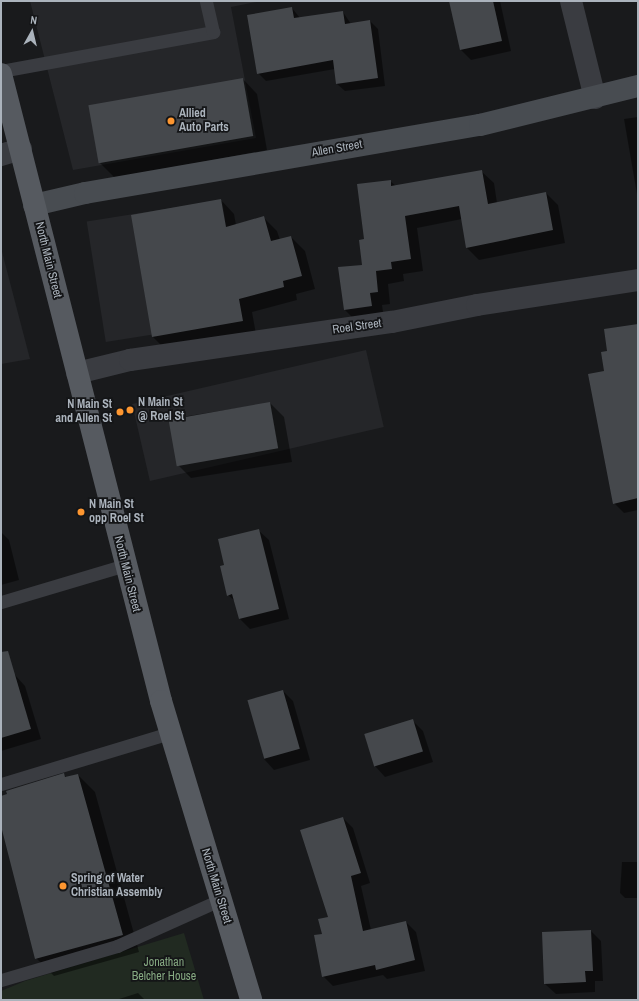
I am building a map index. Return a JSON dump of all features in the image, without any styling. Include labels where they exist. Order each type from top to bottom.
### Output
[{"type":"main road","name":"North Main Street","points":[[1,74],[11,152],[34,205],[125,565],[170,733],[251,1000]]},
{"type":"street","points":[[571,1],[595,98]]},
{"type":"street","name":"Allen Street","points":[[34,205],[85,193],[480,125],[595,98],[638,86]]},
{"type":"street","name":"Roel Street","points":[[77,373],[130,360],[392,322],[476,305],[638,280]]},
{"type":"lane","points":[[1,71],[213,32],[206,1]]},
{"type":"lane","points":[[1,602],[125,565]]},
{"type":"lane","points":[[1,784],[170,733]]},
{"type":"lane","points":[[1,980],[117,946],[220,900]]},
{"type":"shaded area","points":[[30,1],[261,1],[231,7],[256,138],[73,170]]},
{"type":"shaded area","points":[[222,200],[241,320],[106,342],[87,221]]},
{"type":"shaded area","points":[[1,248],[30,359],[1,364]]},
{"type":"shaded area","points":[[366,350],[384,427],[150,481],[132,404]]},
{"type":"green space","name":"Jonathan Belcher House","points":[[184,933],[204,1000],[1,1000],[1,991],[25,981]]},
{"type":"building","points":[[449,1],[493,1],[502,41],[460,50]]},
{"type":"building","points":[[292,7],[294,18],[343,11],[345,24],[370,20],[378,78],[336,84],[333,60],[257,74],[247,15]]},
{"type":"building","name":"Allied Auto Parts","points":[[243,78],[253,136],[99,163],[88,105]]},
{"type":"building","points":[[482,170],[488,204],[546,192],[553,230],[466,248],[459,206],[405,216],[411,259],[391,262],[392,269],[376,271],[378,292],[370,293],[372,306],[344,310],[338,267],[362,265],[359,240],[364,239],[357,184],[391,180],[391,186]]},
{"type":"building","points":[[221,199],[226,227],[264,216],[271,241],[291,236],[302,276],[283,281],[284,287],[239,299],[243,321],[152,337],[131,215]]},
{"type":"building","points":[[638,324],[638,498],[613,504],[588,374],[604,371],[601,352],[607,351],[604,329]]},
{"type":"building","points":[[270,402],[278,448],[177,466],[169,420]]},
{"type":"building","points":[[259,529],[279,609],[239,619],[232,594],[227,596],[220,566],[224,565],[218,539]]},
{"type":"building","points":[[8,651],[31,729],[1,738],[1,652]]},
{"type":"building","points":[[283,690],[300,749],[264,759],[247,700]]},
{"type":"building","points":[[413,719],[423,752],[374,766],[364,734]]},
{"type":"building","name":"Spring of Water Christian Assembly","points":[[64,773],[65,777],[78,774],[123,935],[35,959],[1,826],[1,796],[7,794],[6,791]]},
{"type":"building","points":[[343,817],[361,873],[351,876],[363,931],[406,921],[415,960],[376,970],[375,965],[322,977],[314,935],[322,934],[318,919],[328,917],[300,830]]},
{"type":"building","points":[[591,930],[593,971],[585,971],[586,982],[544,984],[542,932]]},
{"type":"place","name":"Allied Auto Parts","points":[[171,121]]},
{"type":"place","name":"N Main St @ Roel St","points":[[130,410]]},
{"type":"place","name":"N Main St and Allen St","points":[[120,412]]},
{"type":"place","name":"N Main St opp Roel St","points":[[81,512]]},
{"type":"place","name":"Spring of Water Christian Assembly","points":[[63,886]]}]
